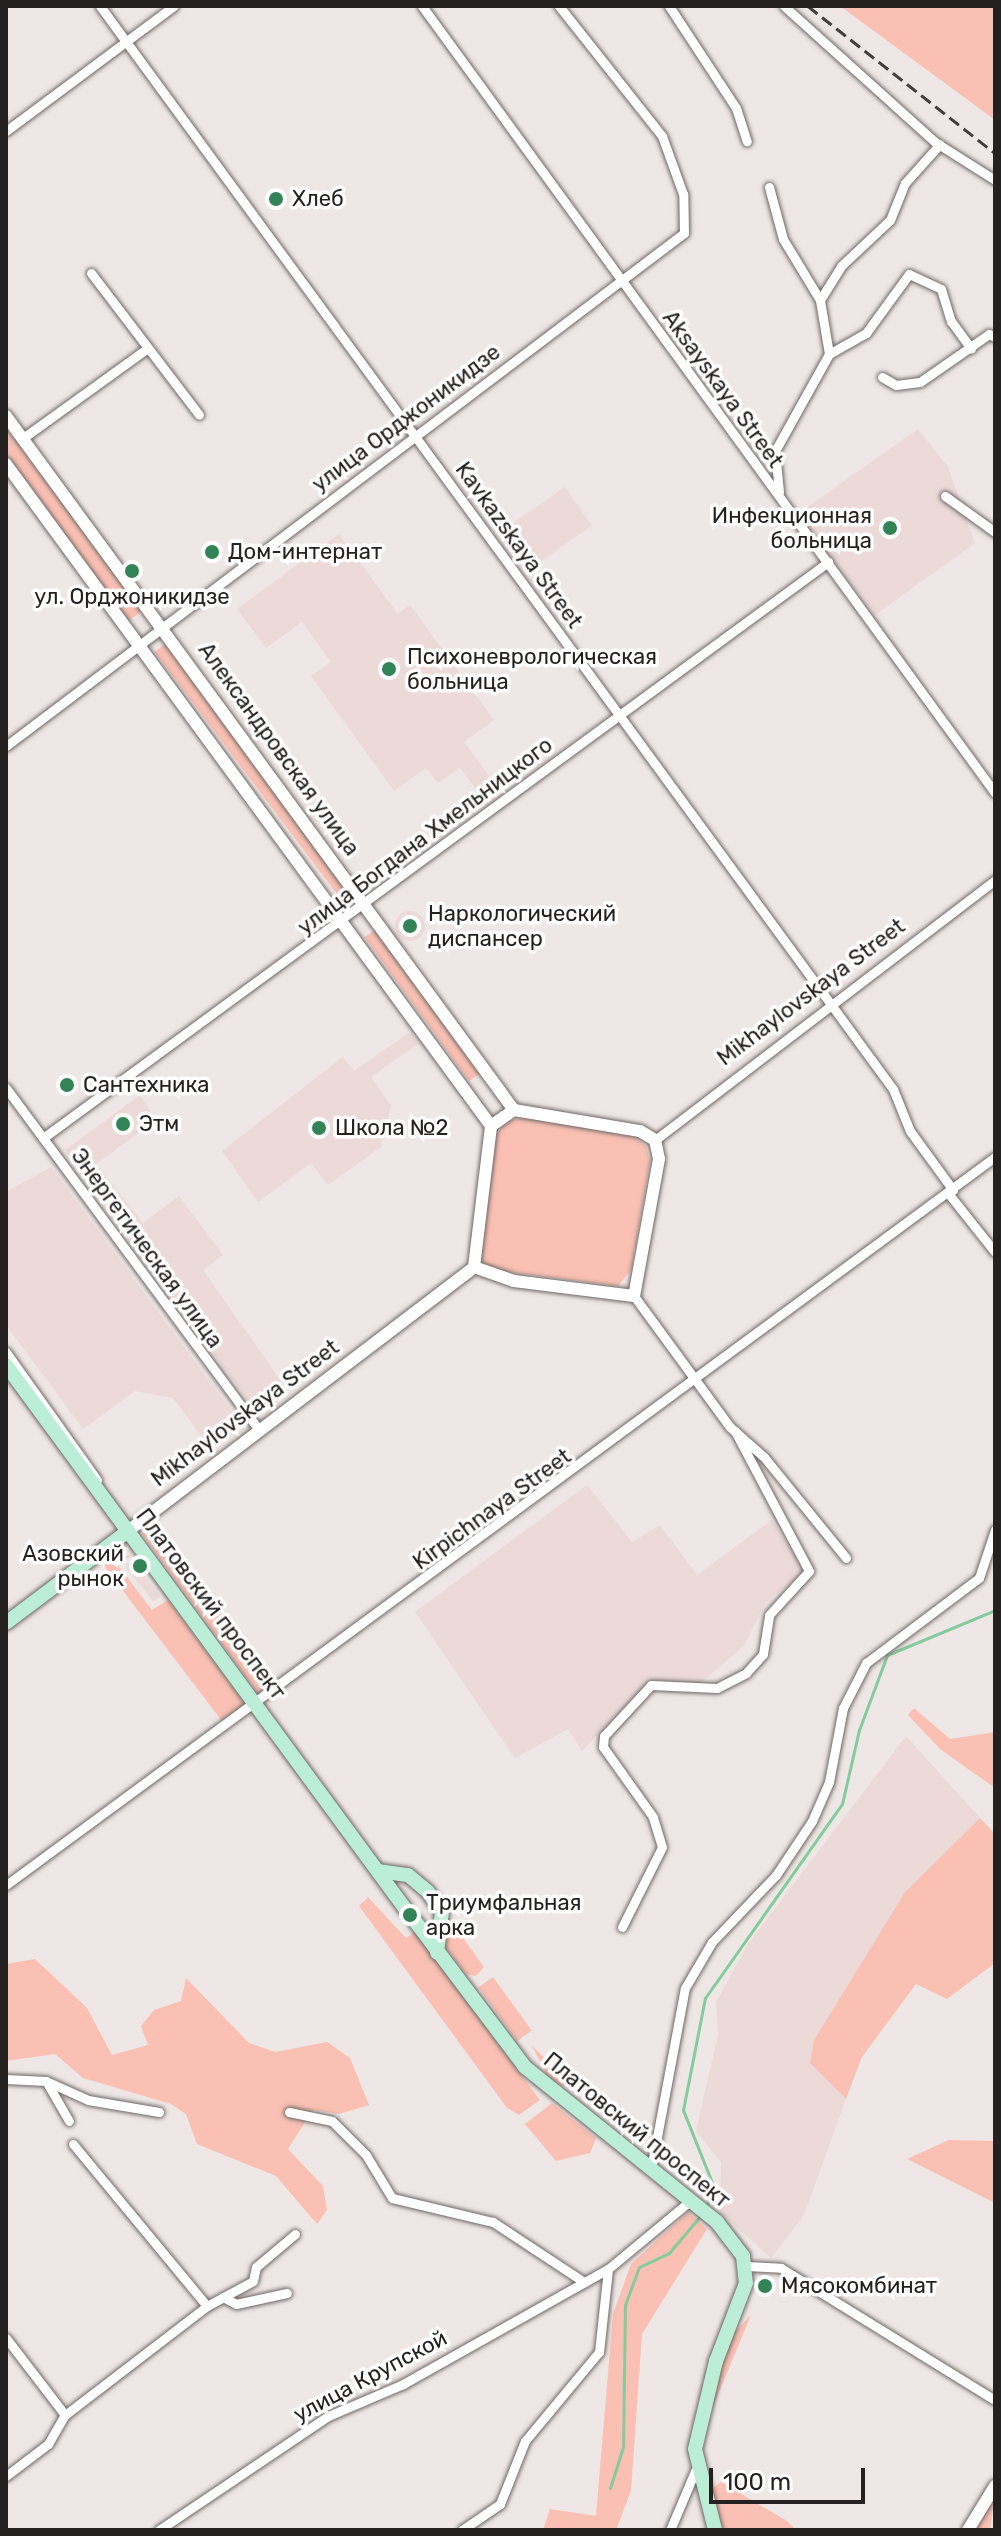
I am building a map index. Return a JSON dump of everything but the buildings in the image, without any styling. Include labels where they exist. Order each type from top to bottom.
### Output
[{"type":"main road","name":"Платовский проспект","points":[[6,1365],[258,1704],[437,1953],[525,2067],[717,2222],[746,2266]]},
{"type":"main road","name":"Mikhaylovskaya Street","points":[[6,1623],[128,1531]]},
{"type":"main road","points":[[378,1871],[408,1875],[428,1892],[442,1912],[437,1953]]},
{"type":"main road","points":[[715,2530],[695,2471],[700,2415],[746,2266]]},
{"type":"street","name":"Kavkazskaya Street","points":[[100,6],[619,713],[827,1007],[893,1089],[910,1131],[995,1252]]},
{"type":"street","points":[[6,131],[174,6]]},
{"type":"street","name":"Aksayskaya Street","points":[[422,6],[995,793]]},
{"type":"street","name":"улица Орджоникидзе","points":[[6,746],[414,432],[624,282],[684,233],[683,194],[662,136],[559,6]]},
{"type":"street","points":[[669,6],[736,108],[747,141]]},
{"type":"street","points":[[784,6],[940,144],[995,180]]},
{"type":"street","points":[[820,300],[841,266],[890,220],[905,183],[940,144]]},
{"type":"street","points":[[769,187],[783,239],[820,300],[829,354]]},
{"type":"street","points":[[91,273],[199,415]]},
{"type":"street","points":[[780,499],[775,451],[829,354],[866,333],[909,274],[941,289],[951,321],[971,349]]},
{"type":"street","points":[[882,377],[896,385],[920,382],[995,337]]},
{"type":"street","points":[[23,438],[148,348]]},
{"type":"street","name":"Александровская улица","points":[[6,416],[164,625],[514,1110]]},
{"type":"street","points":[[6,464],[346,919],[491,1126],[474,1267],[514,1281],[634,1296],[735,1431],[846,1558]]},
{"type":"street","points":[[945,496],[995,532]]},
{"type":"street","name":"улица Богдана Хмельницкого","points":[[43,1138],[367,904],[619,713],[828,562]]},
{"type":"street","name":"Mikhaylovskaya Street","points":[[655,1140],[995,880]]},
{"type":"street","name":"Энергетическая улица","points":[[6,1088],[259,1430]]},
{"type":"street","points":[[491,1126],[514,1110],[640,1131],[655,1140],[659,1159],[634,1296]]},
{"type":"street","name":"Kirpichnaya Street","points":[[6,1885],[258,1704],[995,1157]]},
{"type":"street","name":"Mikhaylovskaya Street","points":[[128,1531],[474,1267]]},
{"type":"street","points":[[6,1352],[128,1531]]},
{"type":"street","points":[[622,1927],[662,1847],[653,1817],[603,1747],[604,1736],[651,1685],[717,1688],[763,1654],[769,1615],[809,1571],[783,1510],[735,1431]]},
{"type":"street","points":[[651,2169],[685,1988],[712,1942],[776,1875],[812,1821],[829,1782],[843,1708],[866,1663],[979,1578],[995,1530]]},
{"type":"street","points":[[6,2079],[46,2081],[88,2100],[159,2112]]},
{"type":"street","points":[[46,2081],[69,2121]]},
{"type":"street","points":[[289,2112],[332,2121],[366,2155],[392,2198],[493,2222],[584,2282]]},
{"type":"street","points":[[73,2144],[207,2306]]},
{"type":"street","name":"улица Крупской","points":[[159,2530],[328,2416],[403,2384],[608,2269],[691,2200]]},
{"type":"street","points":[[6,2476],[48,2444],[65,2415],[207,2306],[253,2281],[256,2267],[295,2234]]},
{"type":"street","points":[[746,2266],[768,2263],[794,2275],[995,2400]]},
{"type":"street","points":[[462,2530],[500,2504],[525,2441],[599,2352],[608,2269]]},
{"type":"street","points":[[223,2297],[236,2304],[287,2293]]},
{"type":"street","points":[[6,2338],[65,2415]]},
{"type":"street","points":[[670,2530],[695,2471]]},
{"type":"street","points":[[968,2530],[995,2486]]},
{"type":"shaded area","points":[[840,6],[995,6],[995,120]]},
{"type":"shaded area","points":[[6,428],[143,610],[121,627],[6,475]]},
{"type":"shaded area","name":"Инфекционная больница","points":[[918,429],[948,467],[975,543],[875,615],[799,513]]},
{"type":"shaded area","points":[[565,487],[592,526],[535,565],[508,527]]},
{"type":"shaded area","name":"Психоневрологическая больница","points":[[339,534],[398,614],[410,605],[494,720],[464,742],[493,781],[478,792],[460,768],[438,783],[426,768],[394,791],[311,676],[331,662],[302,622],[266,648],[237,609]]},
{"type":"shaded area","points":[[165,644],[355,896],[344,903],[155,652]]},
{"type":"shaded area","name":"Наркологический диспансер","points":[[410,911],[421,915],[425,926],[421,937],[410,941],[399,937],[395,926],[399,915]]},
{"type":"shaded area","points":[[376,929],[481,1073],[469,1081],[365,937]]},
{"type":"shaded area","name":"Школа №2","points":[[410,1032],[418,1044],[371,1077],[391,1105],[381,1147],[328,1185],[311,1163],[258,1202],[222,1151],[343,1057],[354,1071]]},
{"type":"shaded area","points":[[140,1095],[156,1120],[96,1164],[143,1223],[179,1196],[223,1255],[203,1270],[286,1388],[255,1410],[65,1150]]},
{"type":"shaded area","points":[[524,1117],[635,1137],[646,1146],[650,1162],[631,1270],[618,1286],[493,1270],[480,1261],[495,1137],[504,1122]]},
{"type":"shaded area","points":[[51,1167],[238,1420],[207,1443],[173,1398],[135,1391],[83,1429],[6,1325],[6,1192]]},
{"type":"shaded area","points":[[587,1485],[632,1542],[660,1525],[697,1575],[772,1520],[805,1571],[765,1603],[744,1646],[697,1686],[652,1679],[582,1751],[568,1729],[515,1758],[415,1612]]},
{"type":"shaded area","points":[[155,1524],[271,1684],[258,1694],[142,1533]]},
{"type":"shaded area","points":[[132,1555],[117,1564],[152,1610],[168,1600],[245,1704],[222,1721],[101,1562]]},
{"type":"shaded area","points":[[132,1560],[160,1596],[153,1602],[125,1566]]},
{"type":"shaded area","points":[[914,1708],[950,1739],[995,1732],[995,1788],[940,1749],[908,1715]]},
{"type":"shaded area","points":[[906,1736],[980,1818],[905,1892],[814,2040],[810,2063],[846,2099],[804,2215],[771,2258],[720,2212],[721,2162],[696,2131],[718,2035],[716,2002],[748,1944]]},
{"type":"shaded area","points":[[980,1818],[995,1834],[995,1963],[947,1999],[916,1984],[862,2057],[846,2099],[810,2063],[814,2040],[905,1892]]},
{"type":"shaded area","points":[[368,1897],[406,1938],[415,1932],[540,2100],[519,2115],[507,2108],[359,1906]]},
{"type":"shaded area","points":[[448,1917],[484,1967],[476,1976],[466,1974],[446,1948]]},
{"type":"shaded area","points":[[35,1959],[87,2008],[112,2055],[148,2045],[141,2026],[154,2010],[181,2001],[186,1978],[249,2043],[275,2052],[327,2042],[350,2058],[369,2105],[339,2114],[313,2110],[288,2149],[323,2186],[327,2210],[317,2224],[276,2176],[197,2144],[186,2114],[171,2104],[83,2078],[55,2054],[6,2061],[6,1964]]},
{"type":"shaded area","points":[[493,1977],[532,2030],[517,2041],[478,1988]]},
{"type":"shaded area","points":[[532,2046],[574,2086],[574,2091],[549,2079]]},
{"type":"shaded area","points":[[552,2103],[596,2138],[590,2153],[556,2161],[525,2124]]},
{"type":"shaded area","points":[[949,2140],[995,2141],[995,2203],[907,2159]]},
{"type":"shaded area","points":[[688,2212],[707,2229],[642,2334],[631,2491],[616,2530],[543,2530],[550,2509],[596,2516],[613,2314],[631,2264]]},
{"type":"shaded area","points":[[751,2315],[712,2409],[707,2409],[733,2334]]},
{"type":"shaded area","points":[[721,2482],[787,2521],[796,2530],[724,2530],[709,2491]]},
{"type":"shaded area","points":[[995,2494],[990,2530],[974,2530]]},
{"type":"waterway","points":[[707,2205],[715,2190],[683,2110],[705,1998],[842,1804],[859,1730],[887,1655],[995,1610]]},
{"type":"waterway","points":[[610,2488],[623,2447],[625,2305],[639,2267],[669,2253],[701,2215]]},
{"type":"railway","points":[[808,6],[995,153]]},
{"type":"place","name":"Хлеб","points":[[276,199]]},
{"type":"place","name":"Инфекционная больница","points":[[890,528]]},
{"type":"place","name":"Дом-интернат","points":[[212,552]]},
{"type":"place","name":"ул. Орджоникидзе","points":[[132,571]]},
{"type":"place","name":"Психоневрологическая больница","points":[[389,669]]},
{"type":"place","name":"Наркологический диспансер","points":[[410,926]]},
{"type":"place","name":"Сантехника","points":[[67,1085]]},
{"type":"place","name":"Этм","points":[[123,1124]]},
{"type":"place","name":"Школа №2","points":[[319,1128]]},
{"type":"place","name":"Азовский рынок","points":[[140,1566]]},
{"type":"place","name":"Триумфальная арка","points":[[410,1915]]},
{"type":"place","name":"Мясокомбинат","points":[[765,2286]]}]
